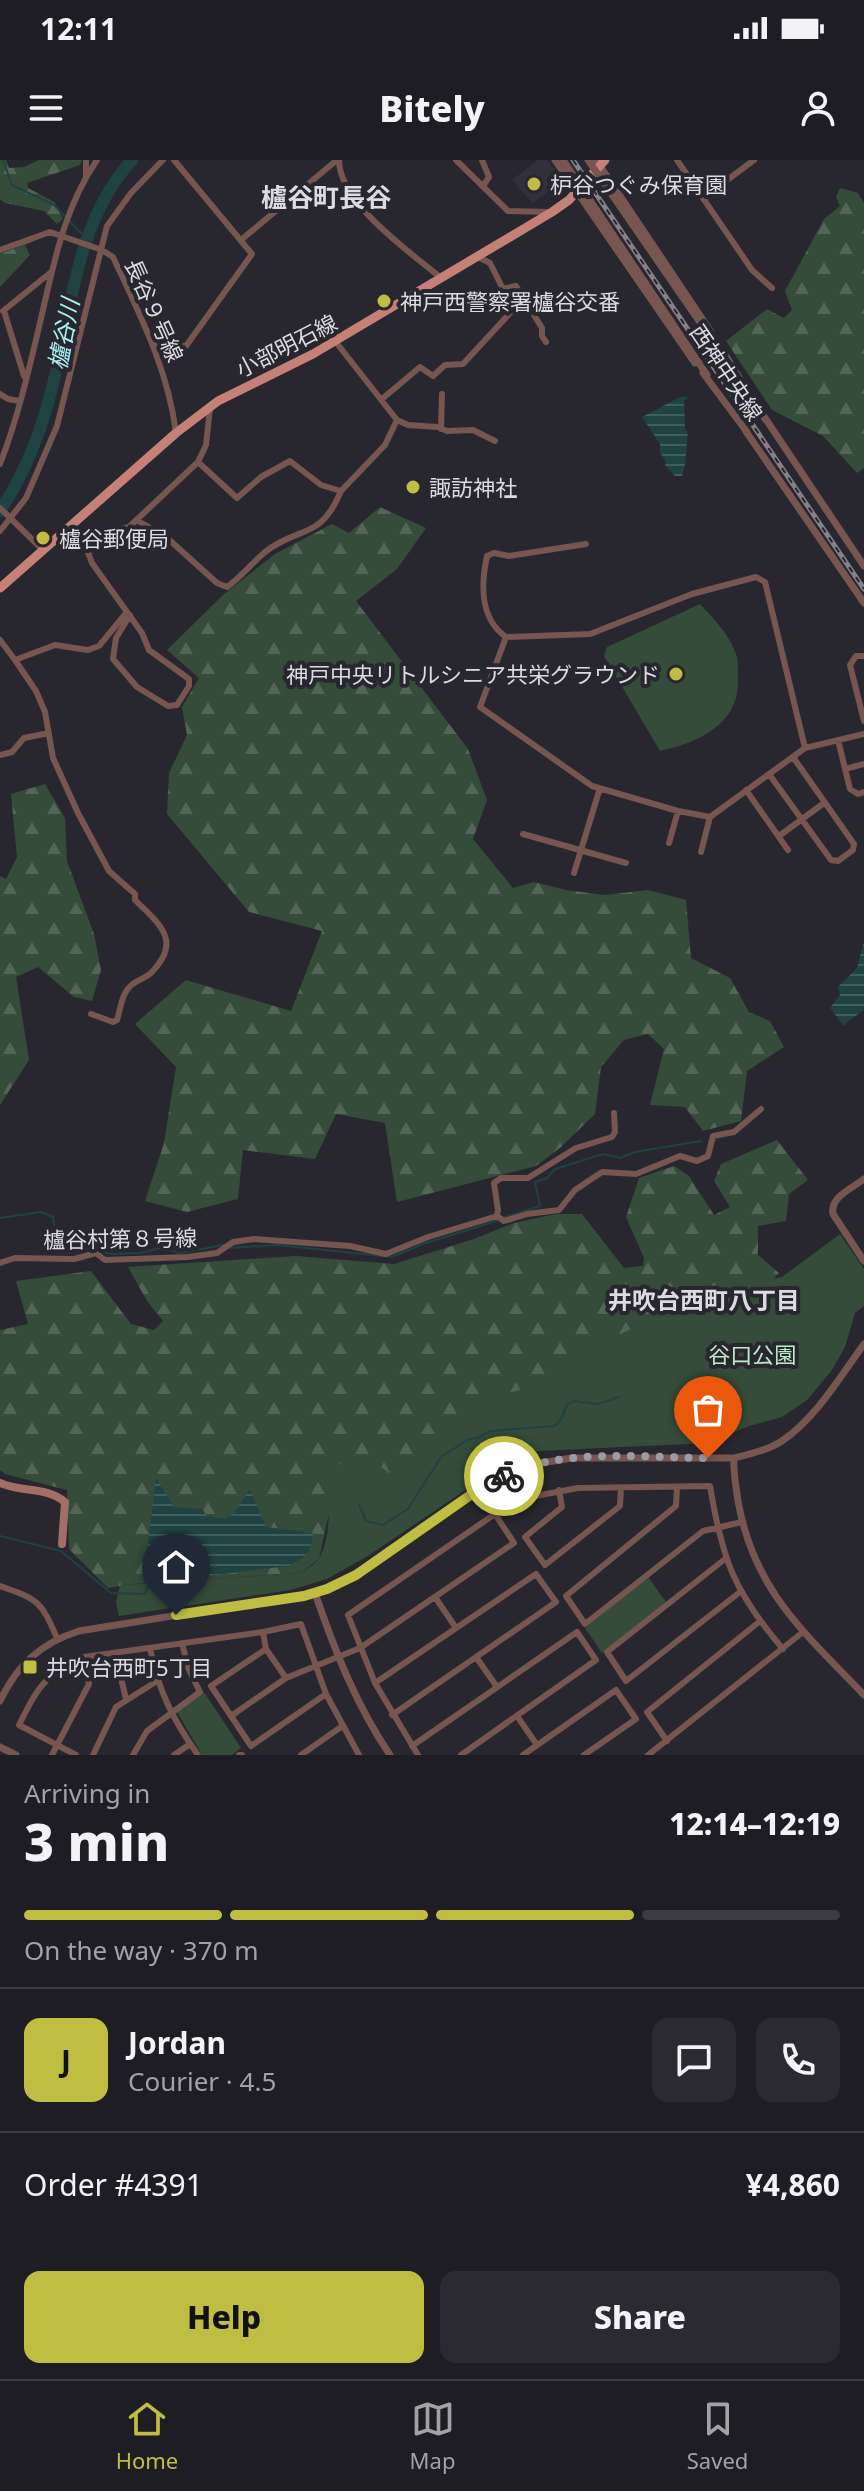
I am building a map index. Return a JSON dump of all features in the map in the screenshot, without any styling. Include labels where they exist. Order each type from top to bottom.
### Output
[{"type":"main road","name":"小部明石線","points":[[0,588],[176,433],[210,407],[335,341],[552,212],[569,200],[601,162]]},
{"type":"main road","points":[[0,1483],[8,1487],[38,1489],[65,1502],[62,1544]]},
{"type":"street","points":[[86,160],[86,176]]},
{"type":"street","points":[[0,464],[15,424],[60,236],[86,176],[97,160]]},
{"type":"street","points":[[0,531],[26,498],[57,426],[107,226],[131,193],[163,160]]},
{"type":"street","points":[[153,345],[186,346],[252,254],[174,160]]},
{"type":"street","points":[[241,240],[338,160],[347,190],[383,229],[441,279]]},
{"type":"street","points":[[456,160],[508,211],[552,212]]},
{"type":"street","points":[[482,160],[489,177],[483,186]]},
{"type":"street","points":[[555,160],[664,320],[747,432]]},
{"type":"street","name":"西神中央線","points":[[563,160],[864,603]]},
{"type":"street","name":"西神中央線","points":[[588,160],[864,566]]},
{"type":"street","points":[[677,160],[752,270],[772,288]]},
{"type":"street","points":[[703,198],[754,160]]},
{"type":"street","points":[[601,162],[765,419]]},
{"type":"street","points":[[0,250],[50,232],[60,236]]},
{"type":"street","name":"長谷９号線","points":[[60,236],[102,250],[113,257],[153,345],[172,398],[176,433]]},
{"type":"street","points":[[478,257],[490,263],[503,289],[516,286],[542,328],[546,342]]},
{"type":"street","points":[[25,379],[2,312],[52,271]]},
{"type":"street","points":[[382,399],[420,367],[433,376],[445,365],[463,364],[510,313],[528,302]]},
{"type":"street","points":[[335,341],[397,420],[408,425],[447,431],[473,430],[495,441]]},
{"type":"street","points":[[0,394],[19,401]]},
{"type":"street","points":[[441,429],[442,394]]},
{"type":"street","points":[[54,539],[83,539],[112,533],[138,521],[198,462],[206,445],[210,407]]},
{"type":"street","points":[[138,521],[165,536],[217,583],[227,587],[264,553],[326,520],[341,491],[385,445],[397,420]]},
{"type":"street","points":[[198,462],[237,498],[261,477],[290,461],[321,485],[341,491]]},
{"type":"street","points":[[0,508],[43,550]]},
{"type":"street","points":[[83,539],[92,563],[129,614],[142,633],[149,650],[189,679],[189,686],[177,705],[168,706],[137,687],[113,659],[116,638],[129,614]]},
{"type":"street","points":[[586,544],[509,556],[494,553],[487,556],[482,579],[483,602],[500,633],[506,637],[590,634],[692,594],[756,577],[765,582],[805,748]]},
{"type":"street","points":[[15,660],[55,645],[88,650],[99,646],[129,614]]},
{"type":"street","points":[[506,637],[480,707],[592,786],[678,811],[710,817],[805,748],[864,734]]},
{"type":"street","points":[[0,640],[36,691],[45,712],[53,758],[109,871],[135,894],[135,900],[162,927],[168,941],[165,954],[152,972],[134,981],[125,991],[117,1020],[113,1022],[91,1014]]},
{"type":"street","points":[[864,656],[856,656],[850,665],[864,721]]},
{"type":"street","points":[[0,755],[12,752],[24,738],[49,733]]},
{"type":"street","points":[[838,740],[850,789],[858,794],[864,792]]},
{"type":"street","points":[[769,774],[831,860],[838,861],[853,850],[854,844],[793,757]]},
{"type":"street","points":[[845,769],[864,764]]},
{"type":"street","points":[[574,873],[600,788]]},
{"type":"street","points":[[746,790],[788,850]]},
{"type":"street","points":[[779,836],[824,803]]},
{"type":"street","points":[[669,843],[678,811]]},
{"type":"street","points":[[701,852],[710,817]]},
{"type":"street","points":[[523,834],[626,863]]},
{"type":"street","name":"櫨谷村第８号線","points":[[0,1263],[15,1258],[74,1259],[96,1253],[105,1260],[188,1257],[217,1253],[226,1246],[254,1239],[350,1246],[386,1254],[428,1237],[499,1218],[559,1210],[575,1190],[602,1172],[636,1174],[680,1156],[697,1161],[708,1156],[713,1136],[734,1132],[761,1109]]},
{"type":"street","points":[[499,1218],[494,1183],[501,1178],[528,1178],[576,1148],[612,1137],[615,1132],[614,1113]]},
{"type":"street","points":[[864,1179],[835,1201],[832,1207],[833,1214],[864,1261]]},
{"type":"street","points":[[0,1701],[22,1665],[57,1638],[79,1631],[315,1593],[356,1575],[482,1487],[510,1473],[541,1463],[572,1458],[734,1458],[758,1452],[781,1441],[808,1417],[864,1344]]},
{"type":"street","points":[[734,1458],[733,1470],[742,1522],[757,1568],[803,1632],[864,1695]]},
{"type":"street","points":[[418,1755],[375,1683],[348,1615],[495,1514],[525,1498],[559,1490],[710,1486],[725,1559],[740,1592],[759,1622],[783,1649]]},
{"type":"street","points":[[677,1487],[676,1506],[566,1596],[585,1624],[703,1531],[742,1522]]},
{"type":"street","points":[[559,1490],[562,1507],[525,1537],[545,1565],[620,1506],[621,1488]]},
{"type":"street","points":[[231,1716],[286,1678],[360,1648],[514,1543],[495,1514]]},
{"type":"street","points":[[725,1559],[607,1652],[626,1681],[740,1592]]},
{"type":"street","points":[[375,1683],[536,1574],[556,1602],[392,1715]]},
{"type":"street","points":[[0,1586],[31,1596],[45,1609],[57,1638]]},
{"type":"street","points":[[315,1593],[337,1657],[371,1727],[390,1755]]},
{"type":"street","points":[[435,1597],[456,1628]]},
{"type":"street","points":[[667,1741],[647,1712],[759,1622]]},
{"type":"street","points":[[76,1755],[19,1725],[45,1680],[60,1667],[84,1657],[301,1624],[326,1694],[341,1727],[359,1755]]},
{"type":"street","points":[[263,1632],[266,1649],[286,1678]]},
{"type":"street","points":[[412,1746],[577,1632],[596,1660],[461,1755]]},
{"type":"street","points":[[648,1755],[803,1632]]},
{"type":"street","points":[[133,1755],[147,1731],[200,1692],[188,1668],[182,1643]]},
{"type":"street","points":[[150,1648],[157,1681],[198,1755]]},
{"type":"street","points":[[266,1649],[211,1686],[251,1746],[326,1694]]},
{"type":"street","points":[[115,1653],[126,1699]]},
{"type":"street","points":[[52,1755],[89,1684],[84,1657]]},
{"type":"street","points":[[476,1657],[497,1687]]},
{"type":"street","points":[[93,1755],[116,1707],[157,1681]]},
{"type":"street","points":[[523,1755],[616,1690],[636,1719],[584,1755]]},
{"type":"street","points":[[517,1716],[537,1745]]},
{"type":"street","points":[[301,1755],[341,1727]]},
{"type":"street","points":[[174,1755],[190,1744]]},
{"type":"street","points":[[0,1747],[16,1755]]},
{"type":"shaded area","name":"枦谷つぐみ保育園","points":[[538,160],[547,160],[555,170],[550,178],[554,187],[533,203],[512,180]]},
{"type":"shaded area","points":[[680,397],[690,397],[684,401],[685,429],[688,432],[684,471],[682,476],[675,476],[665,465],[660,444],[642,417]]},
{"type":"shaded area","points":[[864,941],[864,1010],[843,1025],[830,1008],[840,995],[838,987],[857,968]]},
{"type":"shaded area","points":[[156,1478],[174,1507],[202,1509],[207,1516],[225,1519],[233,1514],[250,1489],[266,1527],[313,1533],[309,1550],[288,1566],[143,1584]]},
{"type":"green space","points":[[0,160],[6,160],[9,168],[24,167],[39,160],[82,160],[80,165],[27,183],[28,188],[54,202],[63,219],[57,224],[44,211],[5,203],[0,199]]},
{"type":"green space","points":[[840,188],[858,193],[864,203],[864,468],[857,473],[823,436],[772,410],[726,341],[767,309],[784,318],[792,310],[785,291],[824,219],[840,206],[836,197]]},
{"type":"green space","points":[[36,240],[25,245],[30,255],[0,287],[0,253]]},
{"type":"green space","points":[[380,507],[426,528],[397,569],[356,601],[468,749],[487,800],[473,839],[513,888],[534,882],[605,895],[648,890],[686,900],[691,958],[730,978],[749,1012],[770,1021],[784,1047],[747,1071],[741,1121],[703,1131],[685,1107],[650,1105],[664,1049],[648,1034],[624,1040],[601,1067],[595,1114],[536,1166],[397,1202],[385,1123],[336,1114],[315,1159],[243,1150],[238,1199],[187,1212],[145,1201],[164,1143],[176,1067],[135,1024],[186,980],[291,1011],[322,931],[249,912],[167,814],[169,773],[187,735],[182,707],[199,678],[167,650],[224,594],[275,554],[332,524],[349,533]]},
{"type":"green space","name":"神戸中央リトルシニア共栄グラウンド","points":[[700,604],[725,633],[736,654],[737,695],[732,708],[714,729],[688,743],[660,751],[604,656],[607,647]]},
{"type":"green space","points":[[45,784],[65,818],[67,861],[94,934],[101,970],[92,1001],[74,997],[38,967],[16,977],[29,1060],[0,1105],[0,876],[6,879],[17,857],[11,794]]},
{"type":"green space","points":[[777,1140],[808,1180],[789,1194],[786,1221],[758,1226],[758,1255],[779,1273],[757,1296],[412,1474],[331,1504],[319,1559],[301,1573],[108,1588],[69,1549],[67,1490],[5,1474],[0,1470],[0,1330],[28,1324],[16,1281],[91,1271],[131,1324],[154,1330],[163,1321],[147,1301],[128,1267],[296,1256],[394,1264],[514,1223],[556,1214],[582,1214],[624,1268],[643,1266],[644,1258],[626,1217],[639,1178],[674,1166],[689,1176],[714,1215],[730,1207],[714,1181],[721,1164]]},
{"type":"green space","name":"谷口公園","points":[[840,1234],[864,1269],[864,1306],[855,1313],[845,1347],[832,1370],[807,1400],[782,1417],[749,1426],[708,1443],[538,1451],[492,1472],[368,1556],[327,1579],[291,1590],[119,1616],[116,1602],[120,1585],[301,1573],[319,1559],[327,1535],[328,1502],[323,1469],[367,1456],[389,1473],[405,1468],[435,1439],[478,1408],[507,1393],[547,1384],[604,1342],[650,1320],[728,1288],[782,1277]]},
{"type":"green space","points":[[648,1577],[666,1602],[602,1653],[585,1628]]},
{"type":"green space","points":[[204,1692],[241,1748],[232,1755],[202,1755],[177,1712]]},
{"type":"waterway","points":[[3,160],[12,185],[54,205],[87,239]]},
{"type":"waterway","name":"櫨谷川","points":[[0,511],[25,467],[43,421],[87,239],[98,211],[132,160]]},
{"type":"waterway","points":[[505,1217],[540,1206],[535,1182],[547,1178],[555,1169],[603,1154],[620,1158],[635,1152],[701,1141]]},
{"type":"waterway","points":[[0,1218],[41,1212],[53,1217],[57,1250],[69,1253],[93,1246],[115,1254],[161,1248],[180,1253],[223,1245]]},
{"type":"waterway","points":[[229,1248],[277,1245],[392,1257],[499,1220]]},
{"type":"waterway","points":[[359,1505],[366,1521],[383,1525],[408,1509],[441,1457],[469,1439],[490,1431],[554,1426],[560,1421],[567,1405],[574,1401],[598,1404],[619,1397]]},
{"type":"waterway","points":[[0,1536],[61,1551],[111,1593],[145,1594],[148,1584]]},
{"type":"railway","points":[[573,160],[864,589]]},
{"type":"way so far","points":[[504,1476],[541,1463],[572,1458],[708,1458]]},
{"type":"place","name":"枦谷つぐみ保育園","points":[[534,184]]},
{"type":"place","name":"神戸西警察署櫨谷交番","points":[[384,301]]},
{"type":"place","name":"諏訪神社","points":[[413,487]]},
{"type":"place","name":"櫨谷郵便局","points":[[43,538]]},
{"type":"place","name":"神戸中央リトルシニア共栄グラウンド","points":[[676,674]]},
{"type":"place","name":"井吹台西町5丁目","points":[[30,1667]]},
{"type":"district","name":"櫨谷町長谷","points":[[326,197]]},
{"type":"district","name":"井吹台西町八丁目","points":[[704,1299]]},
{"type":"route","points":[[176,1615],[304,1596],[327,1589],[356,1575],[482,1487],[504,1476]]}]
